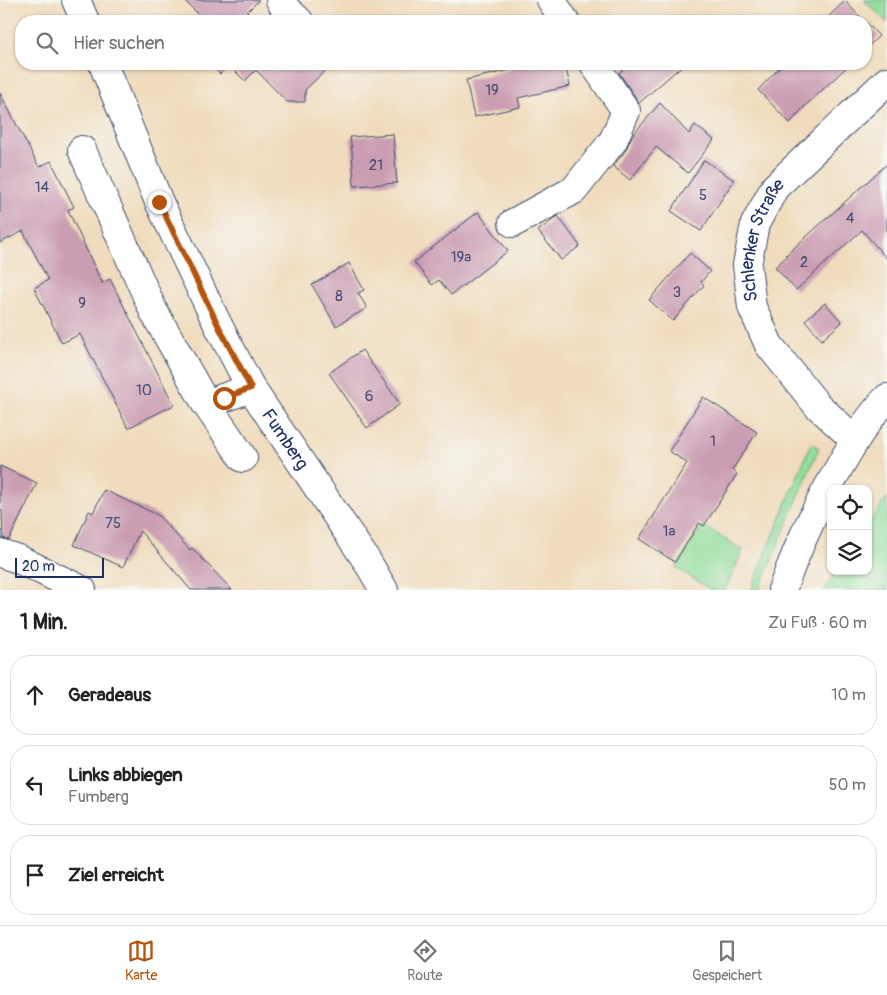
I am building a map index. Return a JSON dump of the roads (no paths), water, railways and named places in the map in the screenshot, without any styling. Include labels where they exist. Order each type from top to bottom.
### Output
[{"type":"street","points":[[76,0],[83,15]]},
{"type":"street","points":[[280,0],[293,15]]},
{"type":"street","points":[[551,0],[561,15]]},
{"type":"street","name":"Fumberg","points":[[105,70],[159,202],[218,325],[251,388],[367,561],[384,590]]},
{"type":"street","points":[[513,223],[574,190],[613,141],[626,111],[598,70]]},
{"type":"street","name":"Schlenker Straße","points":[[855,440],[817,405],[769,345],[752,306],[747,265],[755,224],[775,187],[887,81]]},
{"type":"street","points":[[82,150],[154,312],[206,404],[243,458]]},
{"type":"street","points":[[206,404],[251,388]]},
{"type":"street","points":[[782,590],[798,546],[820,501],[868,419],[887,398]]},
{"type":"street","points":[[0,553],[18,559],[82,590]]},
{"type":"street","name":"Fumberg","points":[[367,561],[392,590]]}]
